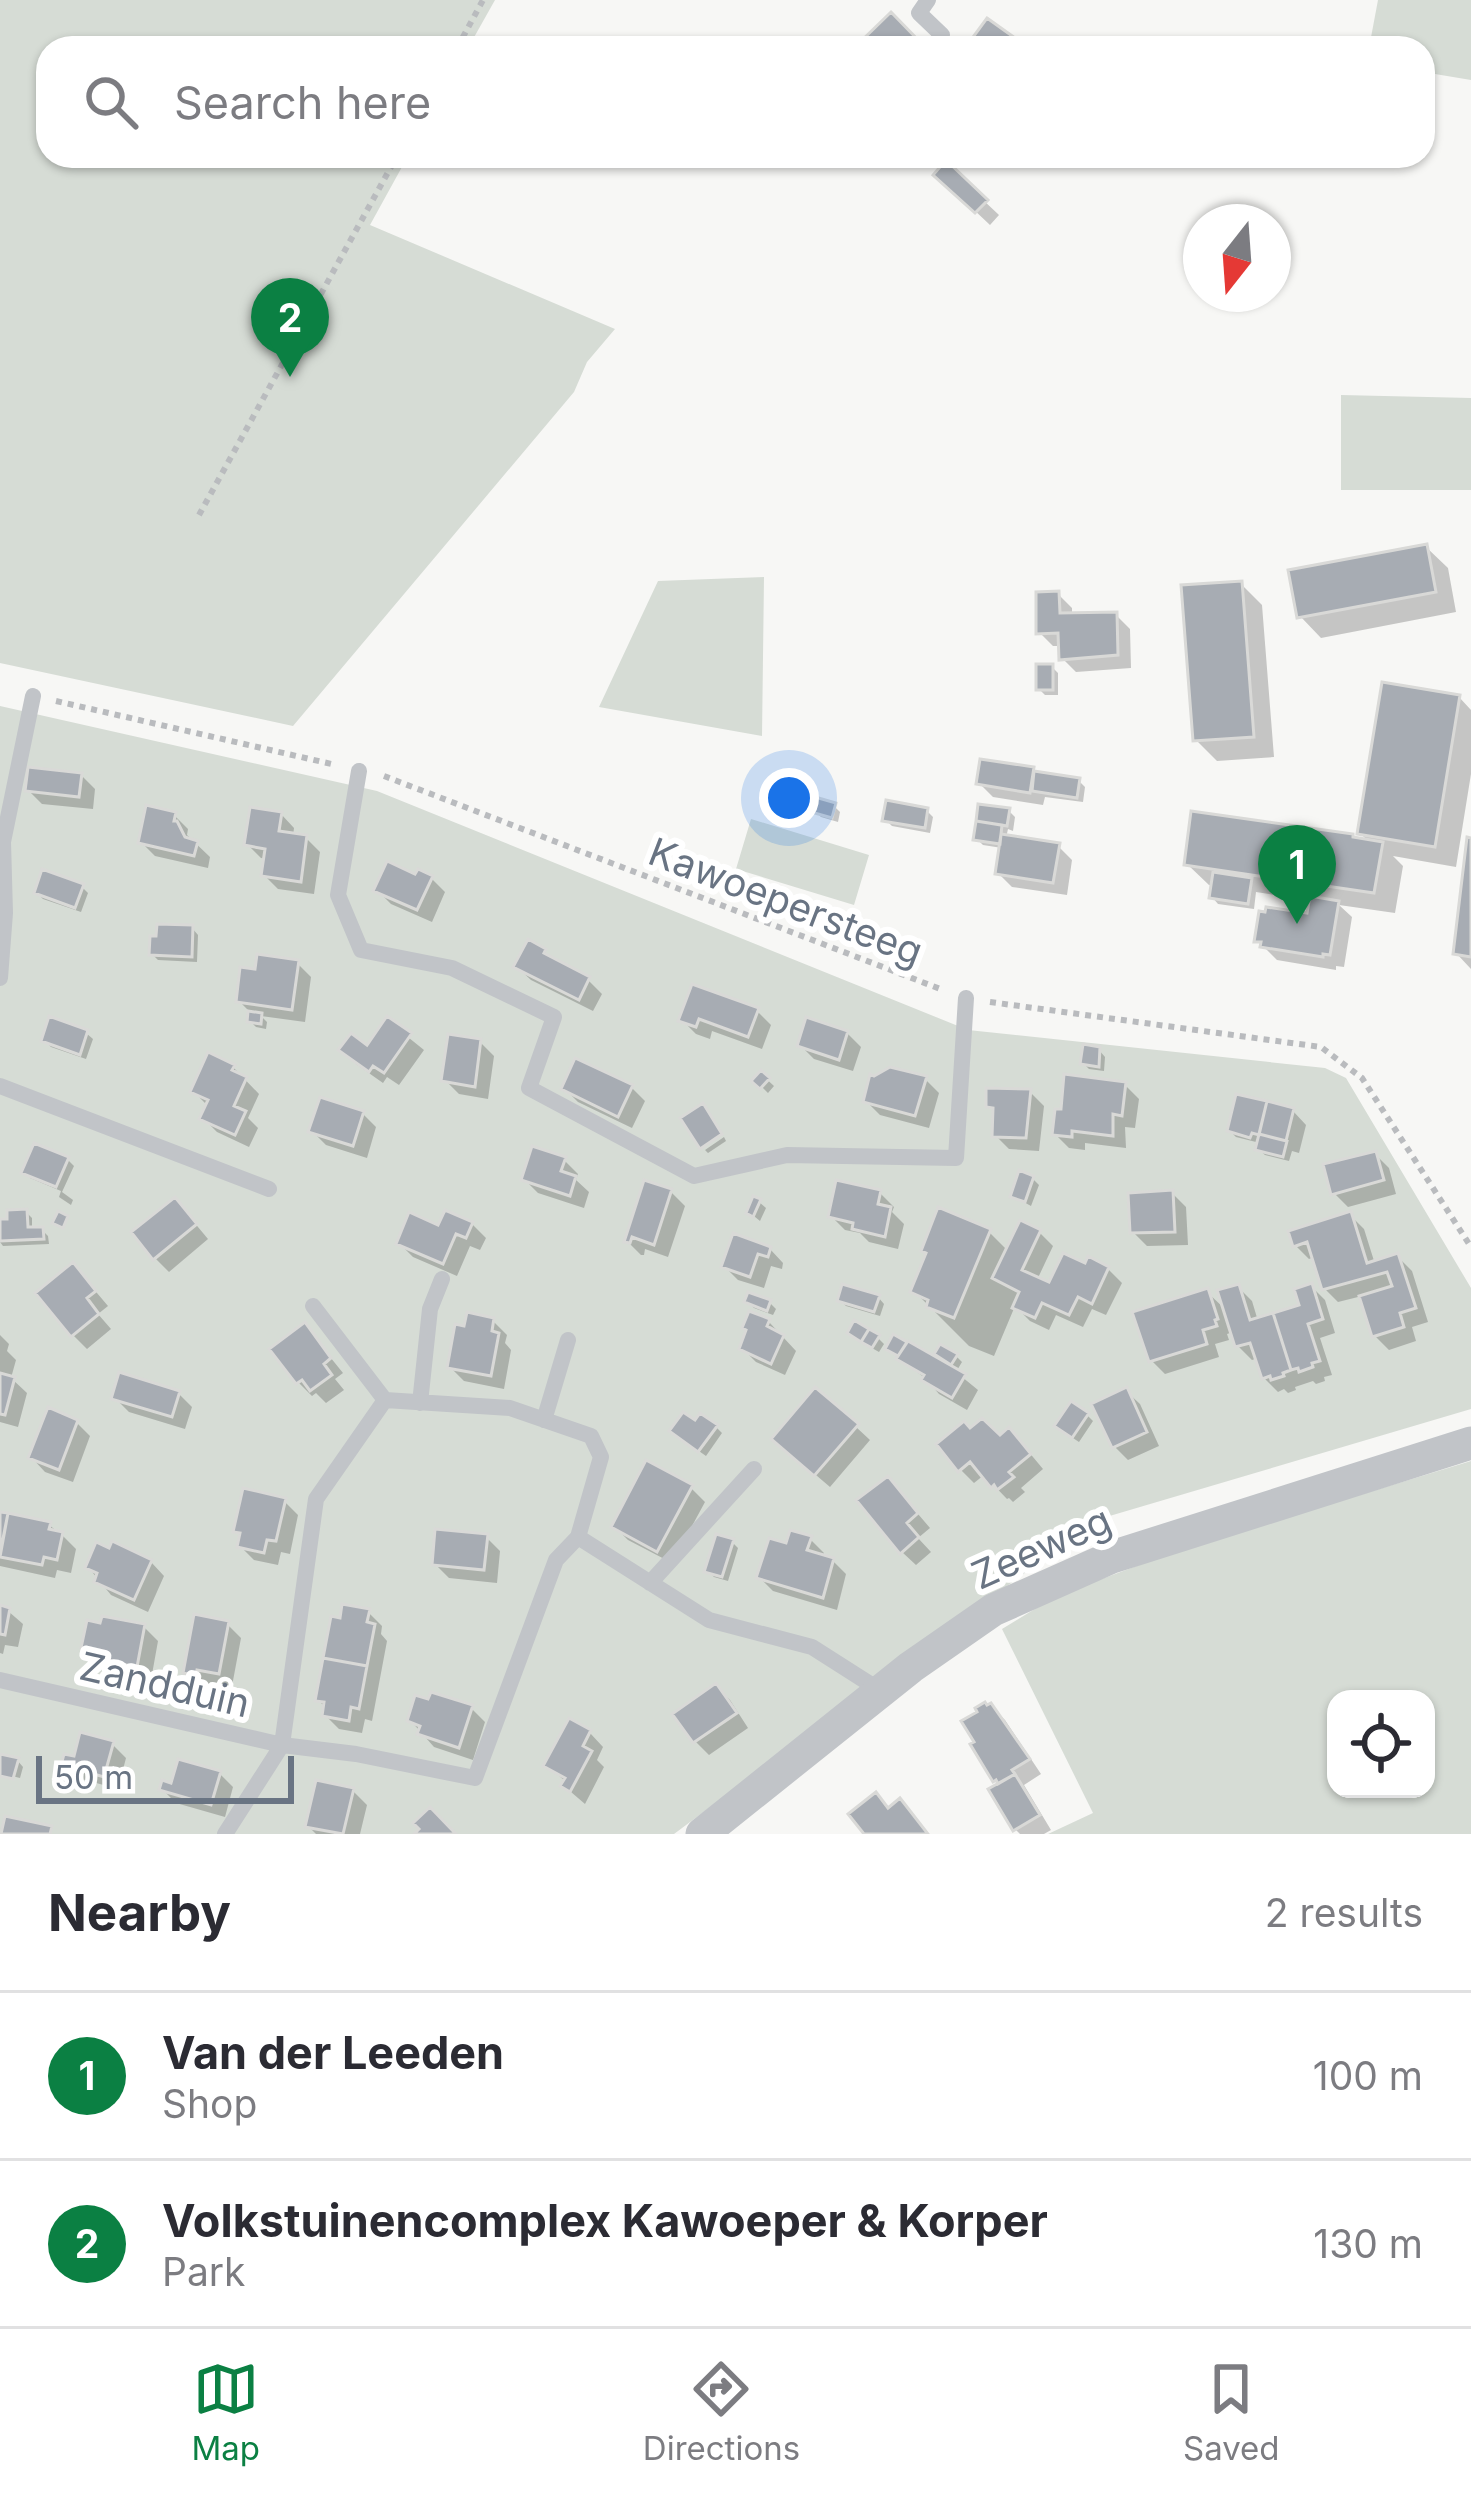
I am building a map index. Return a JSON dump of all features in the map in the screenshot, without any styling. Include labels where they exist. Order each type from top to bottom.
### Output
[{"type":"street","name":"Zeeweg","points":[[702,1834],[881,1691],[992,1610],[1112,1557],[1471,1443]]},
{"type":"lane","points":[[928,0],[919,13],[941,36]]},
{"type":"lane","points":[[0,978],[3,842],[33,696]]},
{"type":"lane","points":[[359,771],[338,895],[361,950],[452,968],[554,1017],[529,1088],[694,1176],[787,1154],[956,1159],[966,998]]},
{"type":"lane","points":[[0,1086],[269,1189]]},
{"type":"lane","points":[[420,1402],[430,1309],[442,1279]]},
{"type":"lane","points":[[314,1306],[385,1400],[510,1408],[591,1436],[601,1457],[578,1537],[556,1560],[476,1778],[282,1745],[316,1498],[385,1400]]},
{"type":"lane","points":[[544,1420],[568,1340]]},
{"type":"lane","points":[[650,1583],[754,1469]]},
{"type":"lane","points":[[578,1537],[709,1620],[812,1647],[881,1691]]},
{"type":"lane","name":"Zandduin","points":[[0,1680],[282,1745],[225,1834]]},
{"type":"path","points":[[464,36],[483,0]]},
{"type":"path","points":[[199,515],[390,168]]},
{"type":"path","name":"Kawoepersteeg","points":[[33,696],[388,777],[966,998],[1321,1047],[1362,1078],[1471,1247]]},
{"type":"shaded area","points":[[0,0],[495,0],[475,36],[36,36],[36,168],[401,168],[370,225],[615,329],[587,362],[574,392],[293,726],[0,663]]},
{"type":"shaded area","points":[[1378,0],[1471,0],[1471,80],[1435,74],[1435,36],[1371,36]]},
{"type":"shaded area","points":[[1341,395],[1471,398],[1471,490],[1341,490]]},
{"type":"shaded area","points":[[764,577],[762,736],[599,707],[658,581]]},
{"type":"shaded area","points":[[0,706],[377,791],[968,1030],[1325,1068],[1346,1078],[1471,1288],[1471,1409],[1096,1520],[674,1834],[0,1834]]},
{"type":"shaded area","points":[[751,819],[869,855],[854,905],[736,869]]},
{"type":"shaded area","points":[[1471,1461],[1471,1834],[1048,1834],[1093,1813],[1002,1629],[1056,1596],[1185,1548]]},
{"type":"building","points":[[891,12],[914,36],[866,36]]},
{"type":"building","points":[[987,18],[1012,36],[974,36]]},
{"type":"building","points":[[939,168],[954,168],[988,200],[975,213],[933,175]]},
{"type":"building","points":[[1427,544],[1436,592],[1297,618],[1288,570]]},
{"type":"building","points":[[1242,581],[1254,737],[1193,741],[1181,585]]},
{"type":"building","points":[[1059,591],[1060,613],[1117,612],[1118,655],[1059,660],[1058,633],[1036,634],[1036,592]]},
{"type":"building","points":[[1036,664],[1053,664],[1053,690],[1036,690]]},
{"type":"building","points":[[1382,682],[1460,695],[1435,847],[1357,834]]},
{"type":"building","points":[[980,759],[1034,767],[1030,793],[976,784]]},
{"type":"building","points":[[28,767],[82,773],[79,797],[25,791]]},
{"type":"building","points":[[1034,771],[1080,778],[1077,798],[1032,791]]},
{"type":"building","points":[[815,797],[836,803],[832,818],[811,812]]},
{"type":"building","points":[[886,800],[928,808],[925,828],[882,821]]},
{"type":"building","points":[[978,804],[1010,808],[1007,826],[976,821]]},
{"type":"building","points":[[146,805],[176,812],[174,821],[185,837],[198,841],[194,856],[138,843]]},
{"type":"building","points":[[250,807],[282,812],[279,831],[307,835],[301,882],[261,876],[265,849],[244,845]]},
{"type":"building","points":[[1191,811],[1383,842],[1374,893],[1184,865]]},
{"type":"building","points":[[976,821],[1002,825],[1000,844],[973,840]]},
{"type":"building","points":[[1001,834],[1060,843],[1053,883],[995,874]]},
{"type":"building","points":[[1467,837],[1471,838],[1471,957],[1453,954]]},
{"type":"building","points":[[387,861],[415,874],[418,869],[433,876],[417,910],[373,891]]},
{"type":"building","points":[[42,869],[84,884],[75,908],[34,893]]},
{"type":"building","points":[[1213,872],[1252,878],[1248,904],[1209,898]]},
{"type":"building","points":[[1310,896],[1339,901],[1330,955],[1260,947],[1261,942],[1254,942],[1259,911],[1265,912],[1266,907],[1307,913]]},
{"type":"building","points":[[157,924],[193,925],[192,957],[149,955],[150,936],[156,936]]},
{"type":"building","points":[[528,939],[590,977],[579,1000],[513,967]]},
{"type":"building","points":[[257,954],[299,960],[292,1010],[236,1002],[240,967],[255,969]]},
{"type":"building","points":[[692,984],[759,1008],[748,1037],[699,1019],[696,1027],[678,1021]]},
{"type":"building","points":[[248,1011],[262,1013],[261,1024],[247,1022]]},
{"type":"building","points":[[49,1016],[88,1030],[80,1055],[41,1041]]},
{"type":"building","points":[[387,1016],[412,1033],[384,1073],[373,1066],[369,1072],[338,1050],[351,1033],[367,1045]]},
{"type":"building","points":[[806,1017],[848,1031],[839,1060],[797,1046]]},
{"type":"building","points":[[448,1034],[481,1039],[475,1087],[441,1081]]},
{"type":"building","points":[[1083,1044],[1100,1047],[1099,1067],[1080,1064]]},
{"type":"building","points":[[208,1052],[235,1065],[232,1070],[247,1077],[234,1106],[246,1111],[235,1135],[199,1119],[208,1100],[190,1092]]},
{"type":"building","points":[[575,1058],[633,1085],[618,1117],[561,1089]]},
{"type":"building","points":[[890,1067],[927,1076],[915,1116],[863,1102],[870,1074]]},
{"type":"building","points":[[761,1070],[770,1078],[760,1089],[751,1081]]},
{"type":"building","points":[[1064,1074],[1126,1082],[1122,1116],[1113,1114],[1113,1136],[1072,1131],[1072,1137],[1052,1135],[1055,1109],[1061,1109]]},
{"type":"building","points":[[986,1088],[1031,1089],[1026,1138],[992,1137],[993,1108],[986,1107]]},
{"type":"building","points":[[1236,1094],[1267,1101],[1259,1135],[1252,1133],[1250,1138],[1227,1131]]},
{"type":"building","points":[[320,1097],[364,1111],[353,1146],[308,1132]]},
{"type":"building","points":[[1267,1101],[1294,1108],[1286,1141],[1259,1134]]},
{"type":"building","points":[[703,1103],[722,1134],[700,1149],[680,1118]]},
{"type":"building","points":[[1259,1134],[1287,1141],[1283,1157],[1255,1150]]},
{"type":"building","points":[[34,1143],[69,1157],[56,1187],[21,1173]]},
{"type":"building","points":[[532,1146],[566,1157],[561,1171],[576,1176],[570,1196],[521,1180]]},
{"type":"building","points":[[1376,1151],[1384,1180],[1331,1195],[1323,1164]]},
{"type":"building","points":[[1019,1170],[1034,1176],[1025,1202],[1010,1197]]},
{"type":"building","points":[[644,1180],[672,1189],[654,1245],[632,1237],[630,1243],[624,1242]]},
{"type":"building","points":[[836,1180],[881,1190],[878,1204],[891,1207],[885,1237],[828,1217]]},
{"type":"building","points":[[1173,1190],[1175,1232],[1130,1233],[1128,1193]]},
{"type":"building","points":[[753,1196],[761,1199],[753,1217],[746,1213]]},
{"type":"building","points":[[175,1197],[197,1224],[153,1260],[131,1232]]},
{"type":"building","points":[[938,1207],[991,1229],[954,1318],[926,1307],[928,1300],[910,1292]]},
{"type":"building","points":[[27,1209],[28,1227],[43,1227],[44,1239],[0,1241],[0,1219],[7,1219],[7,1210]]},
{"type":"building","points":[[445,1210],[473,1222],[466,1238],[456,1234],[443,1264],[396,1244],[409,1212],[438,1225]]},
{"type":"building","points":[[58,1211],[68,1216],[63,1228],[52,1223]]},
{"type":"building","points":[[1351,1211],[1367,1263],[1398,1253],[1416,1308],[1400,1313],[1404,1327],[1372,1337],[1359,1296],[1392,1286],[1387,1272],[1322,1290],[1307,1242],[1293,1247],[1288,1231]]},
{"type":"building","points":[[1020,1220],[1041,1230],[1022,1270],[1049,1282],[1063,1253],[1085,1263],[1088,1256],[1109,1267],[1092,1304],[1078,1297],[1069,1315],[1042,1303],[1035,1318],[1012,1308],[1019,1292],[992,1278]]},
{"type":"building","points":[[733,1233],[771,1247],[768,1257],[758,1254],[750,1277],[721,1267]]},
{"type":"building","points":[[73,1262],[96,1291],[87,1298],[99,1314],[71,1337],[35,1293]]},
{"type":"building","points":[[1312,1283],[1323,1319],[1308,1324],[1320,1361],[1299,1372],[1298,1368],[1291,1370],[1273,1313],[1299,1305],[1294,1289]]},
{"type":"building","points":[[842,1284],[880,1295],[874,1312],[837,1301]]},
{"type":"building","points":[[1239,1284],[1250,1320],[1273,1313],[1291,1370],[1284,1376],[1262,1379],[1250,1343],[1235,1347],[1217,1290]]},
{"type":"building","points":[[1208,1288],[1218,1319],[1217,1326],[1203,1330],[1207,1344],[1149,1362],[1132,1312]]},
{"type":"building","points":[[748,1292],[771,1300],[767,1311],[744,1302]]},
{"type":"building","points":[[749,1311],[770,1319],[767,1326],[784,1335],[771,1364],[739,1349]]},
{"type":"building","points":[[467,1312],[494,1318],[492,1331],[499,1333],[491,1376],[447,1368],[455,1324],[464,1326]]},
{"type":"building","points":[[854,1320],[869,1329],[861,1342],[847,1333]]},
{"type":"building","points":[[305,1322],[331,1358],[324,1364],[332,1375],[310,1391],[302,1380],[296,1384],[269,1349]]},
{"type":"building","points":[[869,1329],[880,1335],[872,1348],[861,1342]]},
{"type":"building","points":[[893,1334],[907,1342],[898,1356],[885,1349]]},
{"type":"building","points":[[908,1341],[966,1374],[952,1398],[896,1359]]},
{"type":"building","points":[[940,1344],[958,1354],[951,1365],[934,1354]]},
{"type":"building","points":[[119,1372],[180,1391],[172,1417],[111,1399]]},
{"type":"building","points":[[0,1373],[15,1377],[5,1415],[0,1414]]},
{"type":"building","points":[[815,1387],[859,1424],[814,1476],[771,1439]]},
{"type":"building","points":[[1127,1387],[1147,1432],[1112,1448],[1091,1404]]},
{"type":"building","points":[[1071,1401],[1089,1413],[1072,1438],[1054,1426]]},
{"type":"building","points":[[48,1407],[78,1420],[59,1470],[28,1458]]},
{"type":"building","points":[[683,1412],[695,1420],[700,1413],[718,1425],[698,1452],[669,1431]]},
{"type":"building","points":[[982,1418],[1000,1435],[1009,1427],[1031,1454],[1009,1472],[1014,1477],[997,1490],[970,1462],[958,1472],[936,1444],[964,1421],[970,1428]]},
{"type":"building","points":[[646,1460],[693,1485],[657,1552],[611,1527]]},
{"type":"building","points":[[888,1476],[918,1513],[907,1523],[919,1537],[900,1554],[856,1500]]},
{"type":"building","points":[[243,1488],[286,1498],[276,1541],[267,1540],[264,1553],[237,1547],[240,1533],[233,1532]]},
{"type":"building","points":[[0,1512],[8,1513],[0,1554]]},
{"type":"building","points":[[8,1513],[51,1522],[49,1529],[63,1532],[57,1560],[44,1557],[42,1565],[0,1557]]},
{"type":"building","points":[[435,1529],[488,1534],[484,1570],[432,1565]]},
{"type":"building","points":[[790,1530],[812,1536],[807,1550],[834,1558],[823,1598],[756,1578],[769,1538],[786,1543]]},
{"type":"building","points":[[716,1534],[734,1539],[722,1577],[704,1572]]},
{"type":"building","points":[[112,1541],[152,1560],[134,1600],[94,1582],[97,1573],[85,1568],[96,1542],[109,1548]]},
{"type":"building","points":[[342,1604],[370,1609],[367,1622],[375,1624],[367,1666],[323,1658],[331,1616],[340,1618]]},
{"type":"building","points":[[0,1605],[10,1608],[5,1635],[0,1634]]},
{"type":"building","points":[[194,1614],[229,1621],[219,1674],[183,1673]]},
{"type":"building","points":[[102,1616],[145,1624],[137,1667],[94,1659],[95,1650],[81,1648],[87,1620],[100,1623]]},
{"type":"building","points":[[323,1658],[367,1666],[359,1709],[351,1707],[349,1721],[322,1716],[324,1702],[315,1701]]},
{"type":"building","points":[[716,1683],[737,1713],[693,1743],[672,1714]]},
{"type":"building","points":[[431,1692],[473,1705],[459,1748],[417,1734],[420,1726],[407,1721],[415,1695],[428,1699]]},
{"type":"building","points":[[228,1701],[246,1704],[244,1713],[226,1709]]},
{"type":"building","points":[[985,1702],[991,1703],[1030,1759],[998,1784],[970,1744],[974,1742],[961,1721]]},
{"type":"building","points":[[569,1718],[591,1730],[583,1746],[592,1751],[570,1792],[560,1786],[565,1778],[543,1766]]},
{"type":"building","points":[[80,1732],[114,1741],[104,1777],[61,1765],[64,1754],[74,1756]]},
{"type":"building","points":[[0,1754],[19,1758],[13,1779],[0,1776]]},
{"type":"building","points":[[178,1759],[221,1771],[211,1805],[159,1790],[162,1780],[171,1783]]},
{"type":"building","points":[[1015,1774],[1040,1815],[1013,1831],[988,1789]]},
{"type":"building","points":[[316,1780],[354,1788],[343,1834],[305,1827]]},
{"type":"building","points":[[876,1792],[888,1808],[900,1798],[928,1834],[864,1834],[848,1814]]},
{"type":"building","points":[[430,1807],[456,1834],[414,1834],[419,1829],[413,1823]]},
{"type":"building","points":[[5,1816],[52,1826],[50,1834],[1,1834]]},
{"type":"place","name":"Volkstuinencomplex Kawoeper & Korper","points":[[290,377]]},
{"type":"place","name":"Van der Leeden","points":[[1297,924]]}]
